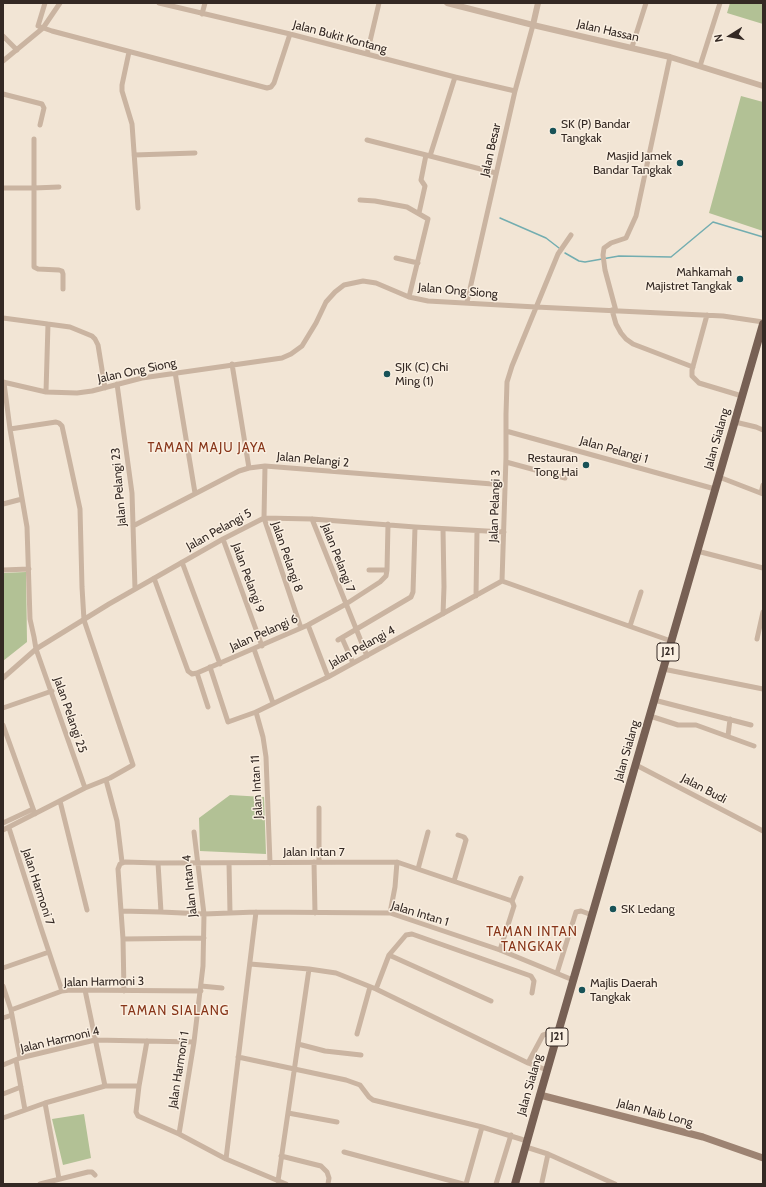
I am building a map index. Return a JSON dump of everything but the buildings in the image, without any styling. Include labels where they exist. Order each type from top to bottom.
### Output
[{"type":"main road","name":"Jalan Sialang","points":[[515,1184],[763,326]]},
{"type":"main road","name":"Jalan Naib Long","points":[[540,1095],[704,1136],[763,1158]]},
{"type":"street","points":[[44,3],[38,26],[129,52],[267,88],[271,87],[274,83],[290,34]]},
{"type":"street","points":[[3,61],[44,28],[60,3]]},
{"type":"street","name":"Jalan Bukit Kontang","points":[[159,3],[290,34],[455,77],[516,91]]},
{"type":"street","points":[[202,14],[205,3]]},
{"type":"street","points":[[367,54],[379,3]]},
{"type":"street","name":"Jalan Hassan","points":[[447,3],[470,6],[533,25],[632,47],[670,57],[763,86]]},
{"type":"street","name":"Jalan Besar","points":[[467,302],[496,173],[538,3]]},
{"type":"street","points":[[632,47],[646,3]]},
{"type":"street","points":[[700,66],[720,3]]},
{"type":"street","points":[[3,36],[17,50]]},
{"type":"street","points":[[129,52],[122,91],[132,124],[138,208]]},
{"type":"street","points":[[670,57],[636,216],[626,238],[607,245],[604,248],[604,257],[605,270],[616,324],[621,333],[633,344],[693,368]]},
{"type":"street","points":[[420,213],[425,186],[421,180],[455,77]]},
{"type":"street","points":[[3,94],[42,104],[44,108],[40,125]]},
{"type":"street","points":[[34,140],[34,267],[38,269],[62,271],[63,290]]},
{"type":"street","points":[[368,140],[496,173]]},
{"type":"street","points":[[134,155],[195,153]]},
{"type":"street","points":[[3,188],[59,187]]},
{"type":"street","points":[[360,200],[375,201],[407,207],[426,216],[428,220],[409,297]]},
{"type":"street","name":"Jalan Pelangi 3","points":[[502,581],[508,382],[512,366],[558,254],[571,235]]},
{"type":"street","points":[[396,258],[418,264]]},
{"type":"street","name":"Jalan Ong Siong","points":[[3,382],[46,392],[77,394],[142,378],[175,372],[232,364],[276,360],[296,350],[308,338],[326,302],[339,288],[344,285],[358,282],[370,282],[409,297],[428,301],[735,317],[763,326]]},
{"type":"street","points":[[707,315],[692,376],[696,381],[742,396]]},
{"type":"street","points":[[3,318],[70,327],[92,336],[98,345],[105,388]]},
{"type":"street","points":[[46,392],[48,324]]},
{"type":"street","points":[[232,364],[249,468]]},
{"type":"street","points":[[175,372],[195,493]]},
{"type":"street","name":"Jalan Pelangi 25","points":[[3,382],[27,527],[30,619],[36,649],[85,788]]},
{"type":"street","name":"Jalan Pelangi 23","points":[[117,384],[132,494],[135,589]]},
{"type":"street","points":[[3,823],[60,801],[85,788],[106,780],[133,765],[84,620],[80,510],[62,426],[56,422],[10,429]]},
{"type":"street","points":[[735,422],[763,430]]},
{"type":"street","name":"Jalan Pelangi 1","points":[[506,430],[715,489]]},
{"type":"street","points":[[506,462],[565,478]]},
{"type":"street","name":"Jalan Pelangi 2","points":[[133,526],[239,471],[265,466],[505,485]]},
{"type":"street","name":"Jalan Pelangi 8","points":[[265,466],[264,518],[301,628]]},
{"type":"street","points":[[719,477],[762,494],[763,485]]},
{"type":"street","points":[[3,504],[22,499]]},
{"type":"street","name":"Jalan Pelangi 5","points":[[3,678],[36,649],[154,578],[264,518],[312,519],[504,532]]},
{"type":"street","name":"Jalan Pelangi 7","points":[[312,519],[367,656]]},
{"type":"street","points":[[369,570],[387,570],[388,524]]},
{"type":"street","points":[[354,663],[340,639],[411,597],[413,592],[415,527]]},
{"type":"street","points":[[442,614],[444,587],[443,529]]},
{"type":"street","points":[[476,596],[477,531]]},
{"type":"street","name":"Jalan Pelangi 9","points":[[223,539],[262,646]]},
{"type":"street","points":[[697,551],[763,568]]},
{"type":"street","points":[[182,562],[220,664]]},
{"type":"street","points":[[3,570],[29,569]]},
{"type":"street","name":"Jalan Pelangi 6","points":[[197,673],[308,625],[346,604],[380,582],[386,576],[387,570]]},
{"type":"street","points":[[154,578],[188,671],[192,674],[197,673],[208,708]]},
{"type":"street","points":[[502,581],[671,641]]},
{"type":"street","name":"Jalan Pelangi 4","points":[[210,668],[228,722],[256,712],[328,677],[502,581]]},
{"type":"street","points":[[630,626],[640,592]]},
{"type":"street","points":[[757,639],[763,612]]},
{"type":"street","points":[[308,625],[328,677]]},
{"type":"street","points":[[254,648],[273,704]]},
{"type":"street","points":[[663,669],[763,689]]},
{"type":"street","points":[[3,708],[52,691]]},
{"type":"street","points":[[654,700],[751,725]]},
{"type":"street","name":"Jalan Intan 11","points":[[256,712],[263,737],[267,763],[270,862]]},
{"type":"street","points":[[650,716],[678,725],[696,725],[754,746]]},
{"type":"street","points":[[728,736],[730,719]]},
{"type":"street","points":[[3,725],[34,812]]},
{"type":"street","name":"Jalan Budi","points":[[636,765],[763,831]]},
{"type":"street","points":[[106,780],[117,821],[122,862],[118,866],[118,872],[123,939],[124,991]]},
{"type":"street","points":[[60,801],[87,910]]},
{"type":"street","points":[[316,913],[319,808]]},
{"type":"street","points":[[6,829],[34,812]]},
{"type":"street","name":"Jalan Harmoni 7","points":[[6,829],[62,991]]},
{"type":"street","name":"Jalan Intan 4","points":[[194,832],[204,914],[204,938]]},
{"type":"street","points":[[418,869],[428,832]]},
{"type":"street","points":[[454,881],[466,840],[464,837],[458,835]]},
{"type":"street","name":"Jalan Intan 7","points":[[122,862],[397,862],[512,901]]},
{"type":"street","points":[[390,913],[395,887],[397,862]]},
{"type":"street","points":[[158,863],[161,912]]},
{"type":"street","points":[[229,863],[230,913]]},
{"type":"street","points":[[500,950],[514,906],[512,901],[521,878]]},
{"type":"street","points":[[557,973],[576,912],[580,911],[592,915]]},
{"type":"street","name":"Jalan Intan 1","points":[[121,912],[204,914],[256,912],[390,913],[500,950],[573,980]]},
{"type":"street","points":[[226,1159],[256,912]]},
{"type":"street","points":[[376,989],[389,956],[406,935],[412,934],[530,976],[534,981],[532,993]]},
{"type":"street","points":[[123,939],[204,938]]},
{"type":"street","name":"Jalan Harmoni 1","points":[[179,1134],[201,988],[204,938]]},
{"type":"street","points":[[3,968],[49,952]]},
{"type":"street","points":[[389,956],[492,1001]]},
{"type":"street","points":[[250,964],[336,973],[376,989],[528,1063],[547,1070]]},
{"type":"street","points":[[278,1181],[309,969]]},
{"type":"street","points":[[3,986],[11,1013],[25,1110]]},
{"type":"street","points":[[357,1034],[370,987]]},
{"type":"street","name":"Jalan Harmoni 3","points":[[3,1018],[11,1013],[62,991],[222,988]]},
{"type":"street","points":[[85,990],[104,1086]]},
{"type":"street","points":[[528,1063],[543,1035],[547,1034],[557,1036]]},
{"type":"street","name":"Jalan Harmoni 4","points":[[3,1065],[18,1059],[95,1040],[194,1042]]},
{"type":"street","points":[[147,1041],[139,1086],[136,1112],[137,1115],[179,1134],[226,1159],[286,1184]]},
{"type":"street","points":[[298,1044],[325,1050],[361,1055]]},
{"type":"street","points":[[238,1057],[346,1080],[361,1086],[373,1100],[511,1135],[526,1144],[615,1184]]},
{"type":"street","points":[[3,1118],[45,1103],[104,1086],[139,1086]]},
{"type":"street","points":[[3,1094],[21,1087]]},
{"type":"street","points":[[45,1103],[59,1179]]},
{"type":"street","points":[[288,1113],[337,1122]]},
{"type":"street","points":[[466,1184],[482,1127]]},
{"type":"street","points":[[496,1184],[511,1135]]},
{"type":"street","points":[[344,1152],[463,1184]]},
{"type":"street","points":[[542,1182],[548,1154]]},
{"type":"street","points":[[281,1156],[321,1166],[327,1172],[329,1178],[328,1184]]},
{"type":"street","points":[[40,1184],[88,1172],[92,1172],[95,1175]]},
{"type":"green space","points":[[730,3],[763,3],[763,24],[727,13]]},
{"type":"green space","points":[[741,96],[763,102],[763,231],[709,213]]},
{"type":"green space","points":[[26,572],[27,642],[3,661],[3,573]]},
{"type":"green space","points":[[230,795],[264,797],[266,854],[200,851],[199,818]]},
{"type":"green space","points":[[84,1114],[91,1158],[63,1165],[52,1119]]},
{"type":"waterway","points":[[500,218],[546,238],[559,248]]},
{"type":"waterway","points":[[565,253],[579,261],[585,262],[619,256],[671,257],[713,222],[763,237]]},
{"type":"place","name":"SK (P) Bandar Tangkak","points":[[553,131]]},
{"type":"place","name":"Masjid Jamek Bandar Tangkak","points":[[680,163]]},
{"type":"place","name":"Mahkamah Majistret Tangkak","points":[[740,279]]},
{"type":"place","name":"SJK (C) Chi Ming (1)","points":[[387,374]]},
{"type":"place","name":"Restauran Tong Hai","points":[[586,465]]},
{"type":"place","name":"SK Ledang","points":[[613,909]]},
{"type":"place","name":"Majlis Daerah Tangkak","points":[[582,990]]},
{"type":"district","name":"TAMAN MAJU JAYA","points":[[207,448]]},
{"type":"district","name":"TAMAN INTAN TANGKAK","points":[[532,940]]},
{"type":"district","name":"TAMAN SIALANG","points":[[175,1011]]}]
